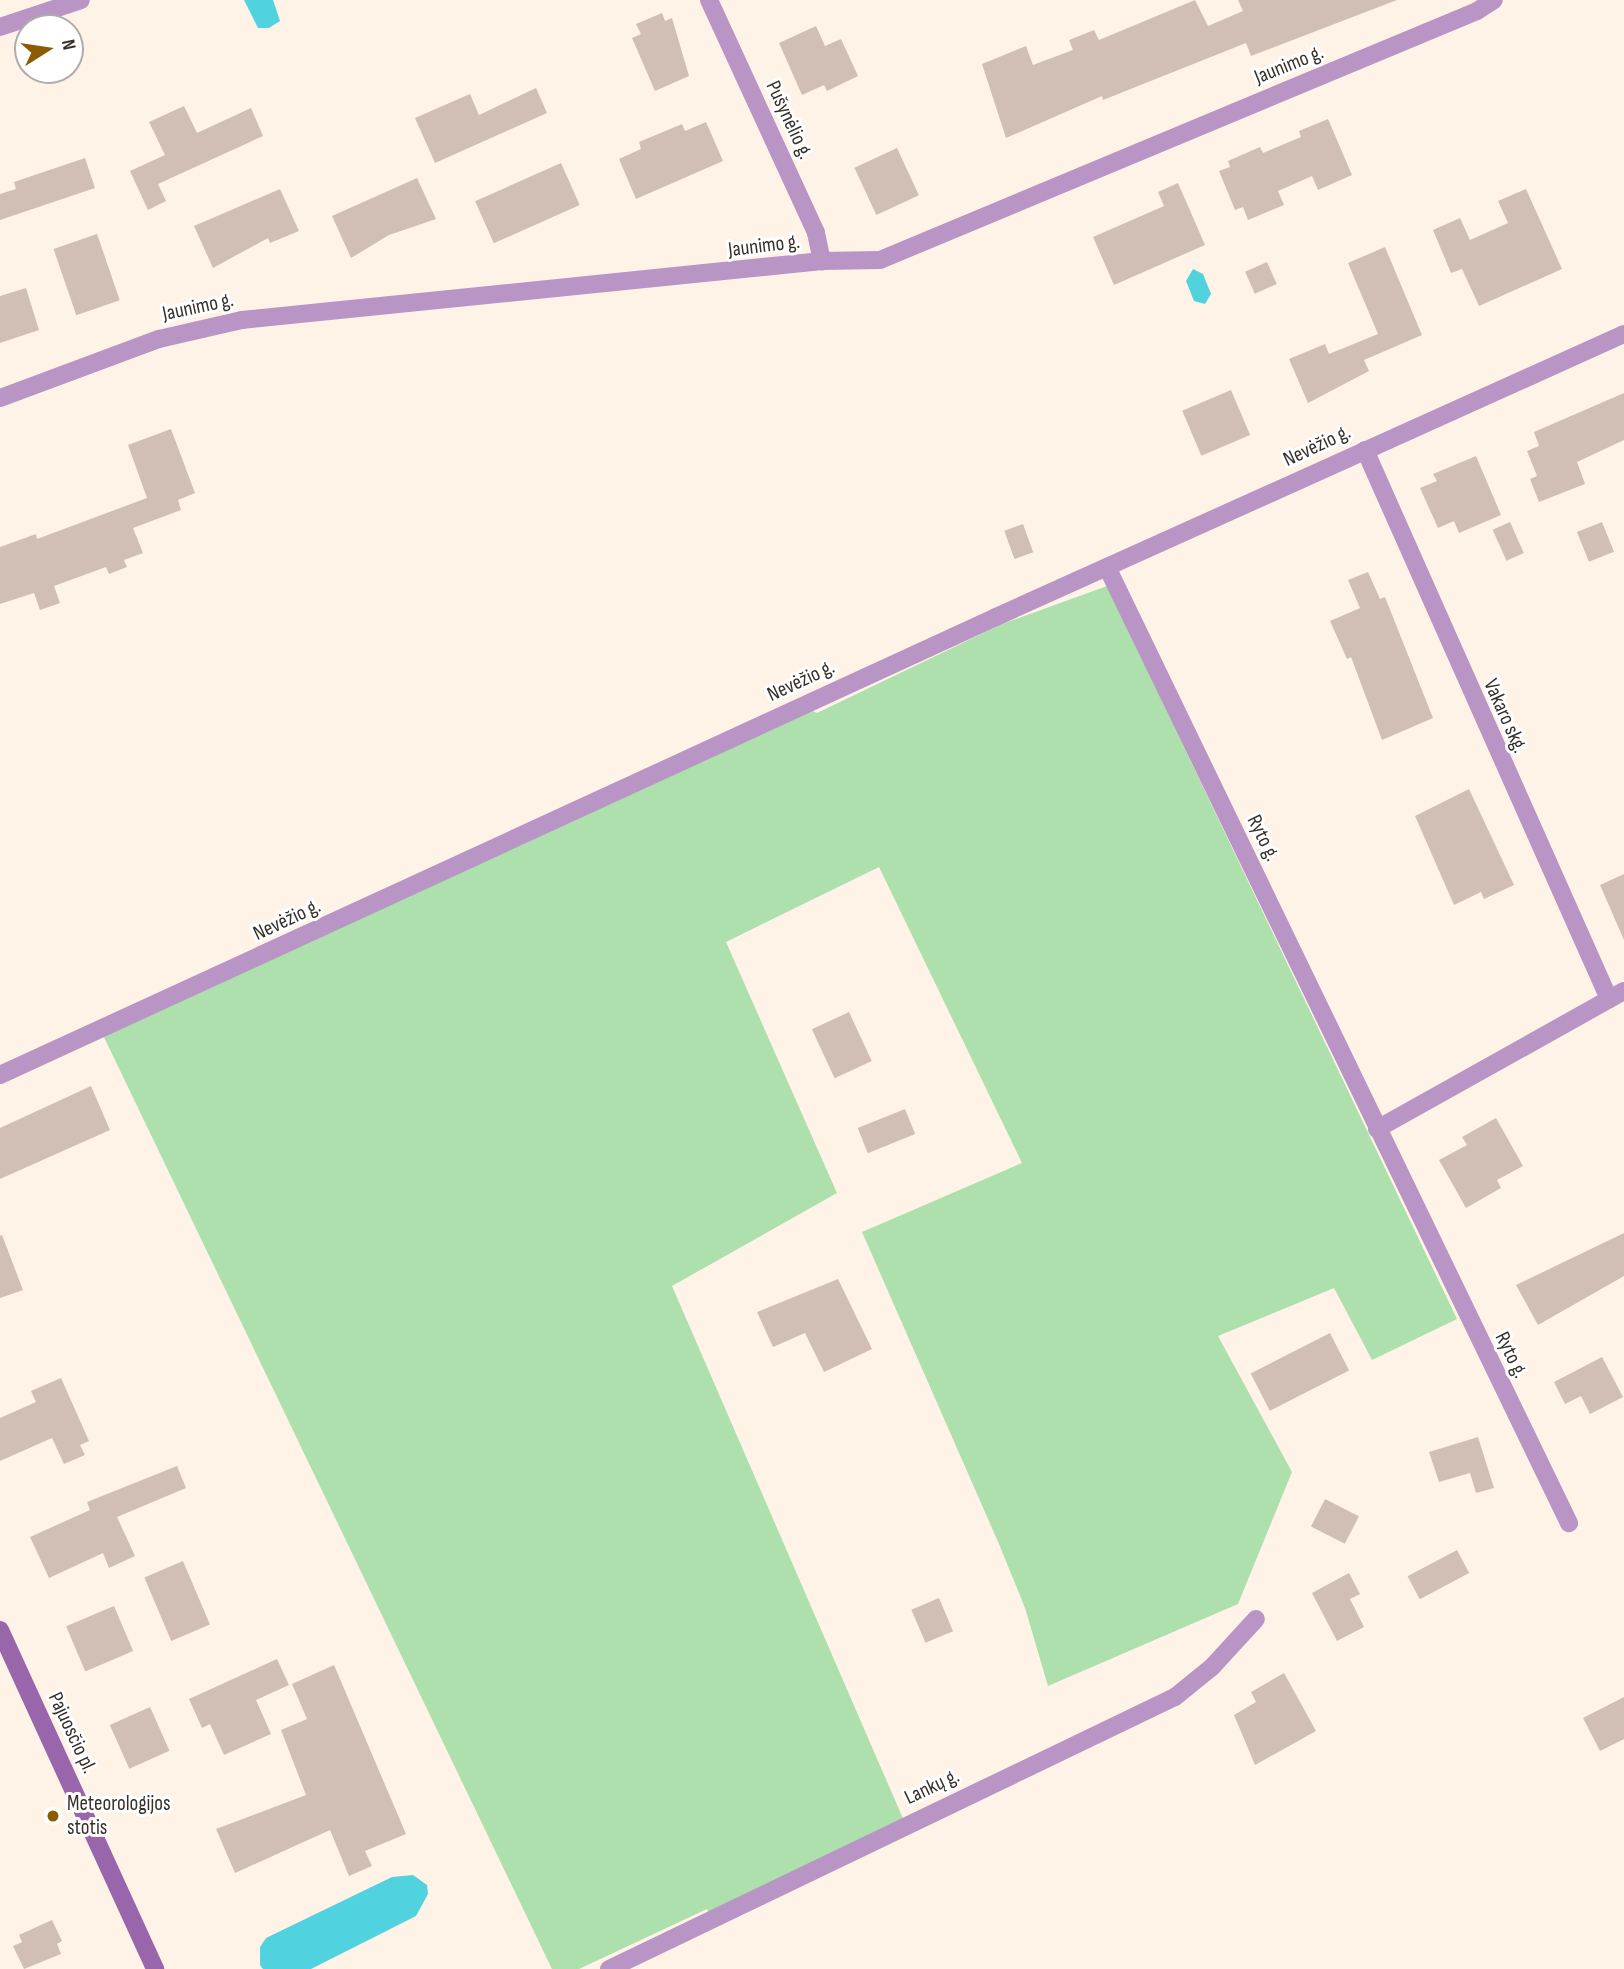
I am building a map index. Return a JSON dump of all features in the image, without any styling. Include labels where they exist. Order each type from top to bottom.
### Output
[{"type":"main road","name":"Pajuosčio pl.","points":[[0,1630],[155,1969]]},
{"type":"street","points":[[0,27],[81,0]]},
{"type":"street","name":"Pušynėlio g.","points":[[709,0],[816,233],[822,261]]},
{"type":"street","name":"Jaunimo g.","points":[[0,398],[159,339],[242,320],[822,261],[864,262],[899,254],[1465,17],[1494,0]]},
{"type":"street","name":"Nevėžio g.","points":[[0,1075],[1107,567],[1624,334]]},
{"type":"street","name":"Vakaro skg.","points":[[1365,450],[1616,995]]},
{"type":"street","name":"Ryto g.","points":[[1107,567],[1569,1523]]},
{"type":"street","points":[[1377,1129],[1616,995]]},
{"type":"street","name":"Lankų g.","points":[[609,1969],[629,1965],[1175,1697],[1212,1667],[1256,1619]]},
{"type":"green space","points":[[1107,586],[1457,1319],[1372,1360],[1334,1288],[1218,1336],[1292,1472],[1238,1604],[1048,1686],[1025,1608],[999,1544],[862,1232],[1022,1163],[879,867],[726,942],[837,1193],[672,1286],[908,1830],[715,1925],[707,1909],[579,1969],[552,1969],[101,1031],[801,706],[817,713],[1002,624]]},
{"type":"water","points":[[244,0],[273,0],[280,21],[269,28],[258,28]]},
{"type":"water","points":[[1193,269],[1203,274],[1211,294],[1205,304],[1194,301],[1186,281]]},
{"type":"water","points":[[413,1875],[427,1885],[428,1894],[416,1916],[311,1969],[263,1969],[260,1965],[260,1947],[266,1938],[392,1877]]},
{"type":"building","points":[[1195,0],[1208,26],[1243,11],[1238,0],[1397,0],[1251,56],[1246,43],[1103,100],[1102,96],[1006,138],[982,64],[1026,46],[1033,65],[1073,50],[1069,40],[1094,30],[1099,40]]},
{"type":"building","points":[[662,13],[665,21],[672,18],[689,76],[655,91],[632,38],[641,34],[636,24]]},
{"type":"building","points":[[816,26],[825,46],[841,39],[858,76],[827,91],[824,85],[802,95],[779,43]]},
{"type":"building","points":[[536,88],[547,113],[435,163],[415,118],[470,94],[479,115]]},
{"type":"building","points":[[184,106],[197,133],[251,108],[263,136],[158,184],[166,201],[148,210],[130,171],[165,155],[149,122]]},
{"type":"building","points":[[1328,119],[1352,175],[1318,190],[1312,176],[1278,191],[1284,205],[1248,220],[1243,207],[1235,210],[1219,171],[1230,167],[1228,161],[1260,147],[1263,153],[1301,137],[1299,131]]},
{"type":"building","points":[[706,122],[723,161],[636,199],[619,159],[641,149],[639,142],[682,124],[685,131]]},
{"type":"building","points":[[897,148],[919,195],[876,215],[854,168]]},
{"type":"building","points":[[85,158],[95,188],[0,220],[0,194],[16,189],[14,182]]},
{"type":"building","points":[[561,163],[580,205],[494,243],[475,201]]},
{"type":"building","points":[[417,178],[436,219],[389,235],[351,258],[332,216]]},
{"type":"building","points":[[1178,183],[1205,245],[1114,285],[1093,237],[1164,206],[1158,192]]},
{"type":"building","points":[[280,189],[299,231],[270,243],[268,238],[213,268],[194,226]]},
{"type":"building","points":[[1526,189],[1562,269],[1479,306],[1462,269],[1451,273],[1433,230],[1460,218],[1470,240],[1508,223],[1498,201]]},
{"type":"building","points":[[97,234],[120,300],[76,315],[54,249]]},
{"type":"building","points":[[1385,247],[1422,335],[1364,360],[1369,371],[1308,403],[1289,359],[1325,344],[1329,354],[1378,334],[1348,263]]},
{"type":"building","points":[[1267,262],[1277,284],[1255,294],[1245,272]]},
{"type":"building","points":[[26,288],[39,330],[0,343],[0,296]]},
{"type":"building","points":[[1231,390],[1250,435],[1201,456],[1182,411]]},
{"type":"building","points":[[1624,393],[1624,440],[1577,462],[1585,484],[1539,502],[1530,479],[1537,476],[1527,451],[1539,446],[1534,432]]},
{"type":"building","points":[[171,429],[195,493],[178,500],[181,510],[133,528],[143,553],[124,560],[127,567],[109,574],[106,567],[54,586],[60,603],[40,610],[34,593],[0,604],[0,547],[36,534],[37,539],[147,498],[128,445]]},
{"type":"building","points":[[1476,456],[1501,515],[1459,533],[1454,521],[1438,528],[1420,488],[1437,481],[1433,474]]},
{"type":"building","points":[[1510,522],[1524,553],[1506,561],[1493,530]]},
{"type":"building","points":[[1602,522],[1614,552],[1589,562],[1577,532]]},
{"type":"building","points":[[1023,524],[1033,552],[1014,559],[1004,531]]},
{"type":"building","points":[[1368,572],[1380,599],[1385,597],[1433,718],[1382,740],[1351,657],[1347,659],[1330,621],[1360,608],[1348,580]]},
{"type":"building","points":[[1469,789],[1514,885],[1484,899],[1481,892],[1454,905],[1415,816]]},
{"type":"building","points":[[1624,874],[1624,940],[1600,885]]},
{"type":"building","points":[[849,1012],[872,1061],[835,1078],[812,1029]]},
{"type":"building","points":[[91,1086],[110,1130],[0,1179],[0,1128]]},
{"type":"building","points":[[905,1109],[915,1134],[868,1153],[858,1128]]},
{"type":"building","points":[[1496,1118],[1523,1166],[1497,1180],[1501,1188],[1466,1208],[1439,1160],[1467,1145],[1462,1137]]},
{"type":"building","points":[[1624,1233],[1624,1276],[1538,1325],[1516,1285]]},
{"type":"building","points":[[2,1235],[23,1290],[0,1298],[0,1236]]},
{"type":"building","points":[[838,1279],[872,1349],[824,1372],[805,1333],[773,1347],[757,1312]]},
{"type":"building","points":[[1330,1333],[1349,1370],[1270,1411],[1251,1373]]},
{"type":"building","points":[[1602,1357],[1623,1397],[1590,1414],[1581,1396],[1565,1404],[1554,1382]]},
{"type":"building","points":[[61,1378],[89,1441],[80,1445],[85,1455],[64,1464],[52,1438],[0,1461],[0,1418],[36,1402],[31,1391]]},
{"type":"building","points":[[1478,1437],[1494,1488],[1476,1493],[1470,1473],[1439,1482],[1429,1452]]},
{"type":"building","points":[[177,1466],[186,1488],[117,1517],[135,1556],[109,1568],[103,1553],[49,1578],[30,1537],[90,1510],[87,1502]]},
{"type":"building","points":[[1325,1499],[1359,1516],[1345,1544],[1311,1527]]},
{"type":"building","points":[[1457,1550],[1469,1573],[1420,1599],[1408,1576]]},
{"type":"building","points":[[183,1561],[210,1625],[171,1641],[144,1577]]},
{"type":"building","points":[[1349,1573],[1360,1594],[1350,1599],[1364,1627],[1337,1641],[1312,1593]]},
{"type":"building","points":[[939,1598],[953,1631],[925,1643],[911,1610]]},
{"type":"building","points":[[114,1606],[133,1651],[85,1671],[66,1626]]},
{"type":"building","points":[[277,1659],[289,1685],[256,1700],[271,1734],[224,1755],[210,1724],[202,1728],[189,1699]]},
{"type":"building","points":[[334,1665],[406,1834],[365,1851],[372,1866],[349,1876],[330,1830],[235,1873],[216,1829],[306,1795],[281,1730],[307,1719],[292,1684]]},
{"type":"building","points":[[1284,1673],[1316,1731],[1255,1765],[1234,1715],[1256,1702],[1251,1692]]},
{"type":"building","points":[[1624,1697],[1624,1739],[1600,1751],[1583,1718]]},
{"type":"building","points":[[150,1707],[170,1751],[129,1769],[110,1725]]},
{"type":"building","points":[[52,1920],[62,1941],[57,1944],[61,1954],[24,1969],[13,1946],[22,1942],[19,1935]]},
{"type":"place","name":"Meteorologijos stotis","points":[[53,1816]]}]
